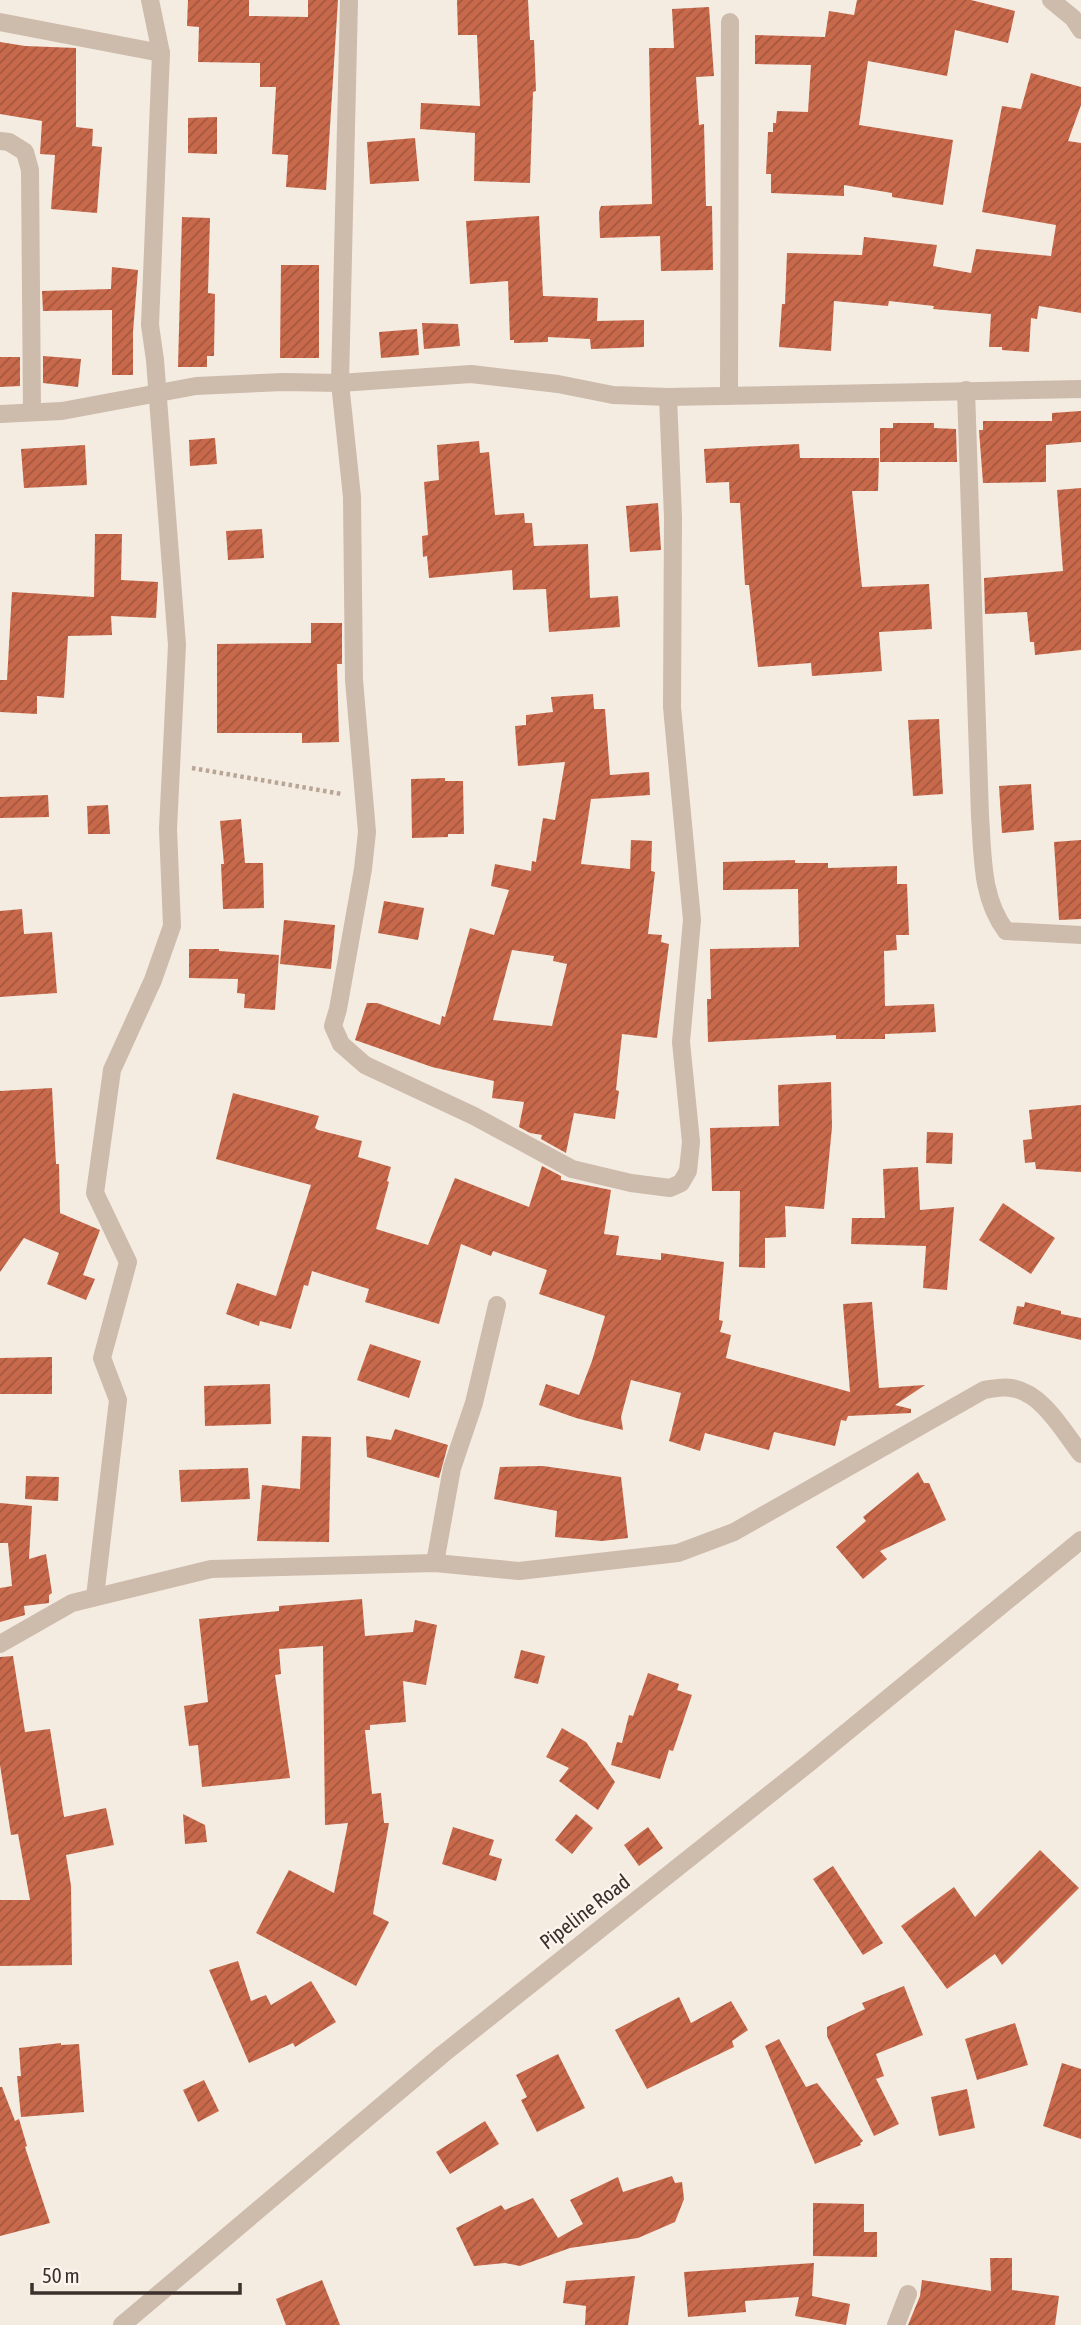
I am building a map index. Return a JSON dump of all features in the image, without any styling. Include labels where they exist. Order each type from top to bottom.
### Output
[{"type":"street","points":[[95,1597],[118,1400],[102,1358],[128,1262],[95,1193],[112,1070],[153,980],[172,926],[168,829],[177,645],[150,325],[160,53],[150,0]]},
{"type":"street","points":[[349,0],[340,383],[352,498],[354,680],[367,832],[363,869],[333,1026],[341,1044],[365,1065],[474,1116],[572,1169],[631,1183],[670,1188],[681,1184],[688,1171],[691,1142],[681,1042],[692,919],[672,707],[673,517],[668,397]]},
{"type":"street","points":[[1051,0],[1073,18],[1081,30]]},
{"type":"street","points":[[0,22],[160,53]]},
{"type":"street","points":[[729,394],[730,22]]},
{"type":"street","points":[[0,141],[9,142],[25,152],[30,170],[32,412]]},
{"type":"street","points":[[0,414],[62,411],[195,386],[285,382],[340,383],[471,374],[558,384],[613,395],[668,397],[1081,388]]},
{"type":"street","points":[[966,390],[980,816],[985,885],[996,917],[1006,931],[1081,934]]},
{"type":"street","points":[[435,1563],[452,1468],[474,1403],[497,1305]]},
{"type":"street","points":[[0,1644],[72,1603],[211,1569],[435,1563],[519,1572],[678,1553],[746,1526],[984,1390],[1010,1387],[1030,1394],[1052,1416],[1081,1454]]},
{"type":"street","name":"Pipeline Road","points":[[122,2325],[443,2053],[809,1763],[1081,1540]]},
{"type":"street","points":[[897,2325],[908,2294]]},
{"type":"path","points":[[172,765],[364,797]]},
{"type":"building","points":[[188,0],[249,0],[249,16],[308,17],[308,0],[338,0],[326,190],[286,187],[288,155],[272,154],[276,87],[260,87],[260,63],[198,62],[199,27],[187,26]]},
{"type":"building","points":[[457,0],[528,0],[530,40],[534,40],[536,91],[533,92],[530,183],[474,181],[475,133],[420,129],[421,103],[480,106],[477,35],[458,35]]},
{"type":"building","points":[[857,0],[971,0],[1015,11],[1008,43],[955,30],[947,76],[868,61],[859,125],[953,140],[943,205],[892,197],[892,193],[844,185],[844,196],[771,193],[771,174],[766,174],[768,132],[773,132],[777,111],[808,112],[811,65],[755,64],[755,35],[825,37],[829,11],[854,15]]},
{"type":"building","points":[[709,7],[714,76],[696,77],[699,125],[704,124],[706,206],[712,206],[713,270],[661,271],[660,236],[600,238],[599,212],[601,206],[652,204],[649,48],[674,48],[672,9]]},
{"type":"building","points":[[0,42],[76,48],[76,127],[93,129],[92,146],[102,147],[97,213],[51,209],[55,155],[40,154],[42,121],[0,114]]},
{"type":"building","points":[[1031,73],[1081,87],[1081,105],[1068,141],[1081,143],[1081,313],[1039,306],[1037,319],[1031,318],[1029,352],[989,347],[991,314],[933,309],[934,306],[889,301],[888,306],[834,301],[831,351],[779,347],[782,304],[785,304],[787,253],[862,255],[864,237],[937,245],[933,266],[971,273],[976,249],[1051,256],[1056,225],[982,212],[1002,106],[1021,109]]},
{"type":"building","points":[[217,117],[217,154],[188,153],[188,118]]},
{"type":"building","points":[[415,138],[419,181],[370,184],[367,142]]},
{"type":"building","points":[[539,216],[543,296],[598,298],[597,321],[644,320],[644,347],[591,349],[590,339],[548,337],[548,342],[514,343],[514,340],[510,340],[508,281],[470,284],[466,221]]},
{"type":"building","points":[[182,217],[210,218],[208,293],[215,294],[214,356],[207,356],[207,367],[178,367]]},
{"type":"building","points":[[281,265],[319,265],[319,358],[280,358]]},
{"type":"building","points":[[112,267],[138,270],[133,375],[112,375],[112,310],[43,311],[42,291],[111,289]]},
{"type":"building","points":[[422,323],[458,324],[460,346],[424,349]]},
{"type":"building","points":[[417,329],[419,355],[381,358],[379,332]]},
{"type":"building","points":[[43,356],[81,359],[78,387],[43,383]]},
{"type":"building","points":[[0,357],[20,357],[20,386],[0,387]]},
{"type":"building","points":[[1081,411],[1081,442],[1046,445],[1046,482],[983,483],[979,430],[983,430],[983,421],[1052,421],[1052,413]]},
{"type":"building","points":[[893,423],[934,423],[934,428],[956,429],[957,462],[880,462],[880,428],[893,428]]},
{"type":"building","points":[[215,438],[217,464],[190,466],[189,440]]},
{"type":"building","points":[[479,441],[480,453],[489,452],[495,515],[524,513],[525,523],[532,523],[534,546],[588,544],[590,598],[618,596],[620,627],[549,632],[546,589],[513,590],[512,570],[429,578],[427,556],[423,557],[422,536],[428,535],[424,482],[439,480],[437,445]]},
{"type":"building","points":[[799,444],[800,458],[879,458],[878,491],[852,491],[862,587],[929,584],[932,629],[879,632],[882,671],[812,676],[811,663],[758,667],[749,585],[745,585],[740,503],[730,503],[729,482],[706,483],[704,449]]},
{"type":"building","points":[[85,445],[87,485],[24,488],[21,449]]},
{"type":"building","points":[[1081,488],[1081,650],[1035,655],[1034,642],[1030,642],[1027,612],[985,614],[984,578],[1063,571],[1057,490]]},
{"type":"building","points":[[658,503],[661,550],[630,552],[626,506]]},
{"type":"building","points":[[262,529],[264,558],[228,560],[226,531]]},
{"type":"building","points":[[95,534],[122,534],[121,580],[158,582],[156,618],[111,616],[112,635],[68,636],[64,698],[37,696],[37,714],[0,712],[0,680],[7,680],[12,592],[94,597]]},
{"type":"building","points":[[311,623],[342,623],[342,664],[337,664],[339,742],[302,743],[302,733],[217,733],[217,644],[311,643]]},
{"type":"building","points":[[593,694],[594,709],[605,709],[610,775],[649,772],[650,795],[591,799],[581,864],[630,869],[631,840],[652,841],[651,871],[655,872],[648,934],[662,935],[661,942],[669,944],[657,1038],[622,1034],[615,1119],[574,1113],[566,1153],[541,1139],[542,1135],[519,1127],[524,1102],[492,1098],[494,1081],[432,1067],[355,1040],[367,1003],[377,1003],[440,1025],[442,1016],[445,1017],[470,928],[494,935],[509,890],[491,886],[495,864],[531,871],[532,861],[536,862],[543,818],[555,820],[565,762],[518,766],[515,726],[526,725],[526,715],[553,712],[551,697]],"holes":[[[512,950],[554,956],[553,961],[567,964],[552,1026],[493,1020]]]},
{"type":"building","points":[[939,719],[943,794],[913,796],[908,720]]},
{"type":"building","points":[[445,778],[445,781],[463,781],[464,834],[412,838],[411,779]]},
{"type":"building","points":[[1031,784],[1034,830],[1002,833],[999,786]]},
{"type":"building","points":[[48,795],[49,817],[0,818],[0,797]]},
{"type":"building","points":[[108,805],[110,834],[88,834],[87,806]]},
{"type":"building","points":[[241,819],[245,863],[263,863],[264,908],[223,909],[221,864],[224,864],[220,821]]},
{"type":"building","points":[[1081,840],[1081,919],[1059,920],[1054,842]]},
{"type":"building","points":[[795,860],[795,863],[828,863],[828,868],[897,866],[897,884],[907,884],[909,935],[896,935],[897,950],[884,951],[885,1006],[934,1004],[936,1032],[885,1034],[885,1039],[836,1039],[836,1035],[708,1042],[710,949],[799,947],[798,889],[723,890],[723,862]]},
{"type":"building","points":[[384,901],[424,908],[418,940],[378,933]]},
{"type":"building","points":[[22,909],[24,934],[52,932],[57,993],[0,997],[0,911]]},
{"type":"building","points":[[284,920],[335,925],[331,969],[280,964]]},
{"type":"building","points":[[189,949],[279,955],[275,1010],[244,1008],[245,994],[237,993],[238,979],[189,978]]},
{"type":"building","points":[[831,1082],[832,1127],[824,1209],[785,1206],[786,1237],[765,1238],[765,1268],[739,1267],[740,1191],[712,1191],[710,1128],[779,1126],[778,1085]]},
{"type":"building","points":[[52,1088],[56,1164],[59,1164],[60,1213],[100,1230],[83,1275],[95,1279],[86,1300],[47,1284],[59,1253],[24,1238],[0,1272],[0,1091]]},
{"type":"building","points":[[233,1093],[319,1116],[315,1128],[362,1141],[358,1157],[391,1167],[376,1229],[428,1245],[455,1178],[529,1207],[542,1166],[561,1176],[561,1180],[611,1190],[604,1234],[619,1236],[616,1255],[661,1260],[661,1253],[724,1262],[719,1320],[723,1321],[720,1332],[731,1335],[726,1358],[850,1392],[843,1304],[872,1302],[879,1388],[925,1385],[895,1405],[911,1409],[911,1413],[848,1416],[846,1421],[841,1420],[835,1446],[774,1432],[769,1450],[705,1433],[700,1451],[669,1441],[681,1393],[631,1380],[621,1417],[623,1430],[576,1418],[539,1405],[546,1384],[579,1395],[605,1316],[539,1294],[547,1270],[493,1251],[491,1256],[461,1244],[439,1324],[365,1302],[369,1289],[312,1271],[308,1286],[304,1285],[291,1329],[260,1321],[259,1326],[226,1314],[237,1283],[276,1296],[311,1185],[216,1159]]},
{"type":"building","points":[[1081,1105],[1081,1172],[1036,1169],[1035,1162],[1025,1163],[1023,1140],[1032,1139],[1029,1110]]},
{"type":"building","points":[[927,1132],[953,1133],[952,1164],[926,1163]]},
{"type":"building","points":[[918,1167],[920,1210],[954,1207],[947,1290],[923,1288],[926,1246],[851,1244],[852,1218],[885,1218],[883,1169]]},
{"type":"building","points":[[1003,1203],[1055,1238],[1031,1274],[979,1240]]},
{"type":"building","points":[[1025,1302],[1081,1318],[1081,1340],[1013,1324],[1017,1306],[1024,1307]]},
{"type":"building","points":[[370,1344],[421,1361],[409,1398],[357,1380]]},
{"type":"building","points":[[52,1357],[52,1394],[0,1394],[0,1358]]},
{"type":"building","points":[[270,1384],[271,1424],[205,1426],[204,1386]]},
{"type":"building","points":[[395,1429],[448,1445],[439,1478],[367,1457],[366,1436],[391,1440]]},
{"type":"building","points":[[302,1436],[331,1437],[329,1542],[257,1541],[262,1485],[300,1489]]},
{"type":"building","points":[[543,1466],[621,1477],[628,1538],[602,1541],[555,1537],[557,1511],[494,1499],[500,1467]]},
{"type":"building","points":[[248,1468],[250,1499],[181,1502],[179,1470]]},
{"type":"building","points":[[918,1472],[924,1483],[929,1483],[946,1520],[880,1551],[887,1559],[863,1579],[836,1547],[866,1521],[863,1517]]},
{"type":"building","points":[[26,1476],[59,1477],[58,1501],[25,1499]]},
{"type":"building","points":[[0,1503],[32,1506],[29,1559],[46,1554],[52,1593],[49,1595],[49,1603],[24,1606],[25,1615],[0,1622],[0,1588],[12,1586],[8,1543],[0,1543]]},
{"type":"building","points":[[362,1599],[365,1636],[413,1632],[415,1620],[437,1625],[426,1685],[403,1681],[406,1722],[370,1725],[370,1730],[365,1730],[372,1794],[381,1793],[384,1823],[389,1823],[373,1914],[389,1922],[356,1986],[256,1933],[289,1870],[334,1893],[348,1823],[325,1825],[323,1646],[279,1649],[281,1674],[275,1675],[290,1778],[202,1787],[198,1745],[189,1746],[184,1706],[208,1702],[199,1619],[279,1611],[279,1606]]},
{"type":"building","points":[[521,1650],[545,1656],[538,1684],[514,1678]]},
{"type":"building","points":[[13,1656],[25,1732],[50,1729],[64,1817],[106,1808],[114,1845],[66,1855],[71,1886],[72,1965],[0,1966],[0,1900],[30,1900],[18,1834],[11,1835],[0,1765],[0,1657]]},
{"type":"building","points":[[648,1673],[679,1684],[677,1690],[692,1695],[673,1751],[669,1750],[660,1779],[611,1765],[617,1742],[622,1743],[629,1715],[633,1716]]},
{"type":"building","points":[[562,1728],[586,1742],[615,1782],[598,1810],[559,1781],[569,1768],[546,1757]]},
{"type":"building","points":[[183,1814],[205,1825],[207,1842],[185,1844]]},
{"type":"building","points":[[576,1814],[593,1828],[572,1854],[555,1840]]},
{"type":"building","points":[[453,1827],[494,1840],[489,1855],[502,1859],[496,1881],[442,1864]]},
{"type":"building","points":[[648,1827],[663,1848],[639,1866],[624,1845]]},
{"type":"building","points":[[1040,1850],[1079,1888],[1002,1965],[995,1954],[947,1989],[901,1926],[954,1887],[975,1917]]},
{"type":"building","points":[[833,1866],[883,1943],[863,1955],[813,1879]]},
{"type":"building","points":[[238,1961],[251,2001],[266,1995],[271,2005],[311,1981],[336,2022],[295,2047],[293,2043],[249,2063],[209,1970]]},
{"type":"building","points":[[904,1986],[923,2035],[876,2054],[884,2076],[876,2079],[899,2124],[874,2136],[827,2036],[827,2027],[865,2009],[862,2003]]},
{"type":"building","points":[[679,1997],[691,2023],[731,2001],[748,2030],[732,2041],[734,2047],[647,2089],[615,2030]]},
{"type":"building","points":[[1015,2023],[1028,2065],[977,2080],[965,2039]]},
{"type":"building","points":[[779,2039],[806,2087],[817,2083],[863,2141],[861,2145],[815,2164],[765,2046]]},
{"type":"building","points":[[61,2043],[79,2044],[84,2112],[21,2117],[17,2076],[21,2076],[19,2048]]},
{"type":"building","points":[[558,2054],[585,2108],[537,2132],[521,2100],[527,2097],[516,2075]]},
{"type":"building","points":[[1062,2063],[1081,2069],[1081,2139],[1043,2126]]},
{"type":"building","points":[[204,2080],[219,2111],[198,2122],[183,2090]]},
{"type":"building","points":[[0,2087],[15,2121],[19,2119],[27,2146],[25,2147],[50,2223],[0,2236]]},
{"type":"building","points":[[967,2089],[975,2128],[939,2136],[931,2097]]},
{"type":"building","points":[[485,2121],[499,2144],[450,2174],[436,2152]]},
{"type":"building","points":[[672,2176],[675,2183],[682,2182],[684,2199],[675,2222],[638,2238],[570,2248],[520,2266],[505,2263],[474,2266],[456,2228],[501,2205],[505,2210],[533,2198],[558,2238],[583,2224],[570,2200],[618,2177],[623,2192]]},
{"type":"building","points":[[813,2203],[864,2204],[864,2232],[877,2232],[877,2257],[813,2256]]},
{"type":"building","points":[[990,2258],[1012,2258],[1012,2290],[1059,2296],[1055,2325],[908,2325],[920,2296],[922,2280],[991,2291]]},
{"type":"building","points":[[814,2263],[812,2296],[850,2304],[846,2325],[795,2316],[799,2297],[745,2301],[746,2312],[688,2317],[684,2272]]},
{"type":"building","points":[[635,2276],[628,2325],[585,2325],[586,2306],[563,2303],[566,2281]]},
{"type":"building","points":[[322,2280],[340,2325],[286,2325],[276,2299]]}]
